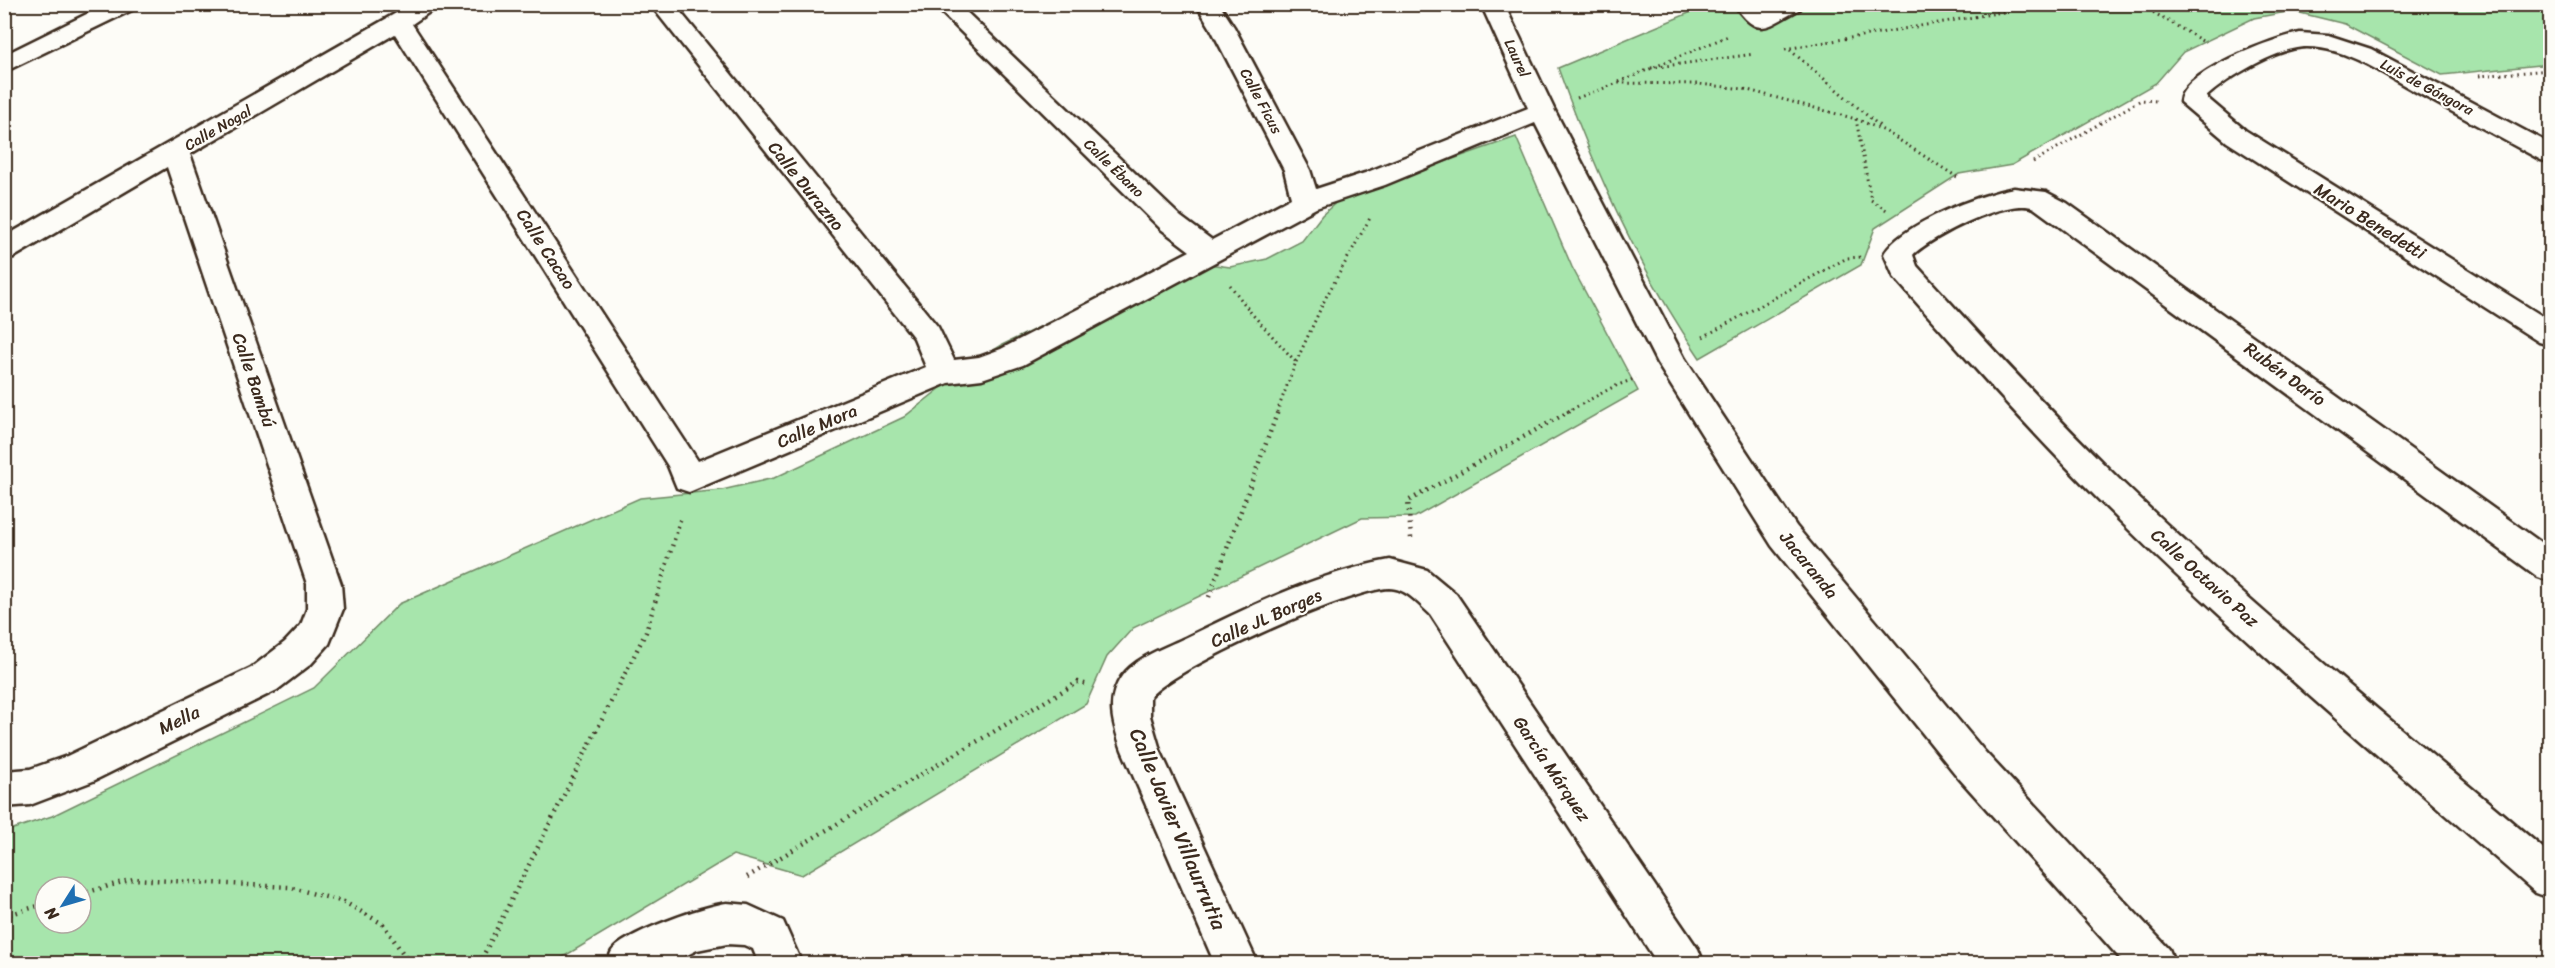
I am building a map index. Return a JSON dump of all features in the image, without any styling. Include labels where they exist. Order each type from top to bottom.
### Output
[{"type":"street","points":[[4,65],[126,4]]},
{"type":"street","name":"Calle Nogal","points":[[4,250],[176,153],[430,4]]},
{"type":"street","name":"Calle Durazno","points":[[661,4],[927,334],[944,372]]},
{"type":"street","name":"Calle Ébano","points":[[944,4],[1171,223],[1209,252]]},
{"type":"street","name":"Calle Ficus","points":[[1207,4],[1222,27],[1297,170],[1306,202]]},
{"type":"street","name":"Laurel","points":[[1492,4],[1542,111]]},
{"type":"street","points":[[1752,13],[1792,4]]},
{"type":"street","name":"Calle Cacao","points":[[399,22],[684,463],[689,479]]},
{"type":"street","name":"Luis de Góngora","points":[[2241,63],[2297,39],[2322,40],[2372,58],[2550,153]]},
{"type":"street","points":[[2193,102],[2193,95],[2199,88],[2241,63]]},
{"type":"street","name":"Mario Benedetti","points":[[2193,102],[2236,136],[2550,335]]},
{"type":"street","points":[[1209,252],[1306,202],[1406,166],[1542,111]]},
{"type":"street","name":"Jacaranda","points":[[1542,111],[1672,363],[1784,536],[1971,764],[2154,963]]},
{"type":"street","name":"Calle Bambú","points":[[176,153],[324,584],[325,609]]},
{"type":"street","points":[[1909,245],[2011,198]]},
{"type":"street","name":"Rubén Darío","points":[[2011,198],[2058,209],[2550,567]]},
{"type":"street","name":"Calle Octavio Paz","points":[[1909,245],[1904,270],[1999,378],[2144,523],[2318,680],[2550,879]]},
{"type":"street","name":"Calle Mora","points":[[689,479],[944,372],[982,368],[1012,357],[1209,252]]},
{"type":"street","name":"Calle JL Borges","points":[[1130,693],[1138,681],[1187,653],[1265,615],[1353,580],[1390,574],[1414,580]]},
{"type":"street","name":"García Márquez","points":[[1414,580],[1443,604],[1683,963]]},
{"type":"street","name":"Mella","points":[[4,789],[30,787],[79,769],[264,679],[298,653],[316,633],[325,609]]},
{"type":"street","name":"Calle Javier Villaurrutia","points":[[1130,693],[1130,716],[1141,750],[1237,963]]},
{"type":"street","points":[[628,963],[656,947],[711,925],[743,924],[768,935],[781,963]]},
{"type":"path","points":[[1778,51],[2050,4]]},
{"type":"path","points":[[2139,4],[2241,63]]},
{"type":"path","points":[[1542,111],[1618,83],[1709,45],[1752,13],[1789,49],[1885,130]]},
{"type":"path","points":[[1651,68],[1755,54]]},
{"type":"path","points":[[1618,83],[1718,85],[1744,89],[1856,119],[1885,130],[2011,198],[2013,174],[2141,100],[2193,102]]},
{"type":"path","points":[[1414,580],[1408,501],[1613,387],[1672,363],[1701,338],[1847,258],[1909,245],[1871,200],[1856,119]]},
{"type":"path","points":[[1187,653],[1296,362],[1346,259],[1371,215],[1406,166]]},
{"type":"path","points":[[1209,252],[1235,295],[1296,362]]},
{"type":"path","points":[[479,963],[646,632],[687,496],[689,479]]},
{"type":"path","points":[[743,924],[747,877],[1078,682],[1130,693]]},
{"type":"path","points":[[93,891],[133,879],[289,887],[344,902],[383,924],[410,963]]},
{"type":"path","points":[[4,916],[33,908]]},
{"type":"green space","points":[[1765,4],[2550,5],[2550,64],[2442,75],[2345,24],[2292,11],[2254,18],[2183,52],[2156,83],[2012,165],[1959,174],[1875,228],[1861,265],[1700,358],[1657,290],[1620,218],[1587,144],[1558,68],[1708,5],[1728,5],[1741,9]]},
{"type":"green space","points":[[1516,137],[1572,267],[1638,391],[1415,517],[1362,518],[1133,628],[1107,657],[1086,704],[802,875],[733,855],[553,963],[5,963],[4,832],[52,816],[314,688],[399,604],[640,498],[722,490],[774,478],[904,417],[971,364],[1002,345],[1179,260],[1230,267],[1267,259],[1302,241],[1322,215],[1341,198]]}]
